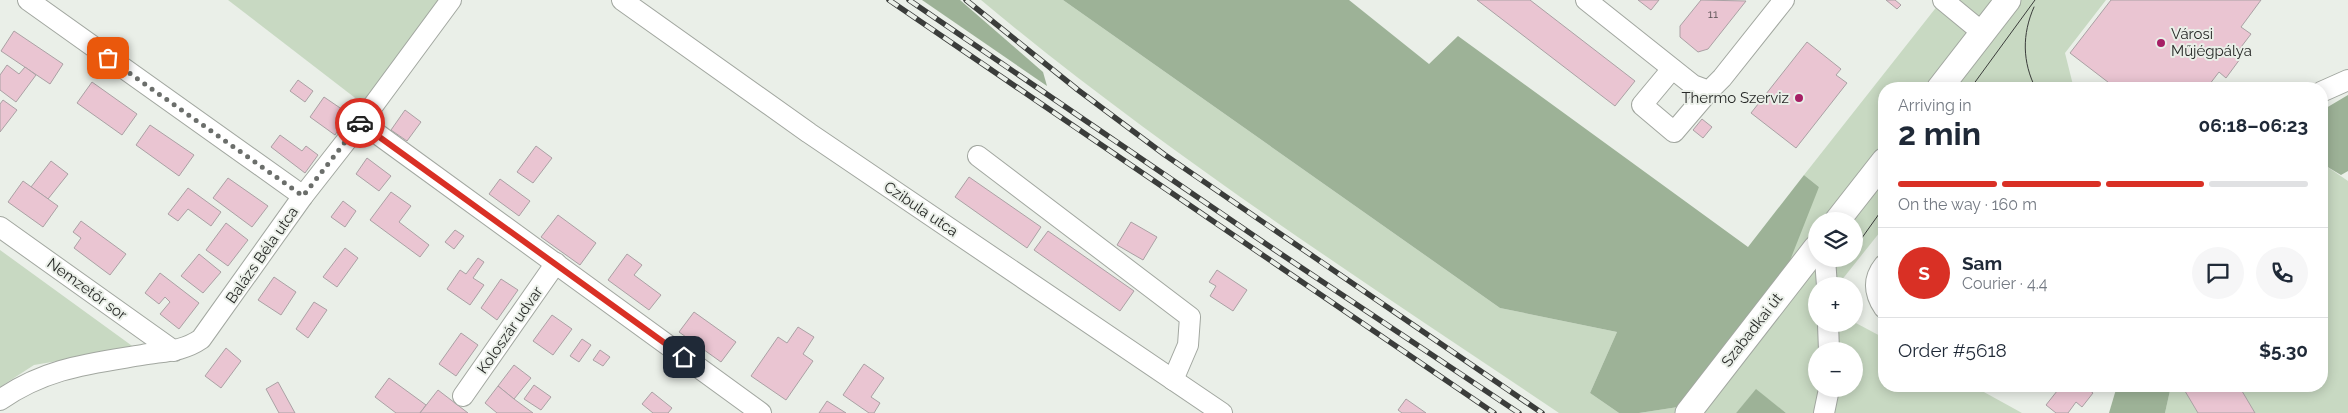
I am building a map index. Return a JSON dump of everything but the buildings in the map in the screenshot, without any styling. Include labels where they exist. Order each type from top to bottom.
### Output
[{"type":"main road","points":[[1944,82],[2008,0]]},
{"type":"main road","points":[[1844,212],[1878,169]]},
{"type":"main road","name":"Szabadkai út","points":[[1688,413],[1808,258]]},
{"type":"street","points":[[28,0],[303,196]]},
{"type":"street","name":"Balázs Béla utca","points":[[0,400],[32,380],[57,370],[150,353],[184,349],[201,339],[303,196],[361,122],[451,0]]},
{"type":"street","name":"Czibula utca","points":[[622,0],[809,133],[1222,413]]},
{"type":"street","points":[[1586,0],[1693,85],[1709,90]]},
{"type":"street","points":[[1672,69],[1642,105],[1674,132],[1709,90],[1722,78],[1784,0]]},
{"type":"street","points":[[1943,0],[1983,33]]},
{"type":"street","points":[[2328,89],[2348,80]]},
{"type":"street","points":[[361,122],[556,264],[750,410]]},
{"type":"street","points":[[978,156],[1190,317],[1188,345],[1173,380]]},
{"type":"street","name":"Nemzetőr sor","points":[[0,227],[174,351]]},
{"type":"street","name":"Koloszár udvar","points":[[463,396],[556,264]]},
{"type":"street","points":[[1878,274],[1875,284],[1878,300]]},
{"type":"street","points":[[1824,413],[1827,397]]},
{"type":"green space","points":[[228,0],[458,0],[376,114]]},
{"type":"green space","points":[[922,0],[960,0],[1043,72],[1047,86]]},
{"type":"green space","points":[[981,0],[1063,0],[1500,308],[1617,332],[1590,393],[1619,413],[1559,413],[1192,163],[1050,56]]},
{"type":"green space","points":[[1063,0],[1349,0],[1429,64],[1458,36],[1748,247],[1804,175],[1819,187],[1789,263],[1678,407],[1639,413],[1619,413],[1590,393],[1617,332],[1500,308]]},
{"type":"green space","points":[[1942,0],[2106,0],[2065,53],[2072,82],[1878,82],[1878,235],[1863,253],[1863,212],[1808,212],[1808,267],[1852,267],[1844,277],[1808,277],[1808,332],[1863,332],[1863,327],[1878,335],[1878,392],[1984,392],[2022,413],[1786,413],[1756,390],[1736,413],[1639,413],[1678,407],[1819,187],[1804,175]]},
{"type":"green space","points":[[2348,95],[2348,171],[2341,175],[2328,167],[2328,107]]},
{"type":"green space","points":[[2328,167],[2348,181],[2348,413],[2165,413],[2170,392],[2328,392]]},
{"type":"green space","points":[[0,250],[135,348],[34,365],[0,387]]},
{"type":"green space","points":[[1756,389],[1786,413],[1736,413]]},
{"type":"green space","points":[[2115,392],[2170,392],[2165,413],[2109,413]]},
{"type":"tram line","points":[[1975,82],[2035,0]]},
{"type":"tram line","points":[[2032,82],[2028,69],[2025,48],[2027,27],[2034,7]]},
{"type":"tram line","points":[[1863,236],[1878,215]]},
{"type":"railway","points":[[889,0],[1494,413]]},
{"type":"railway","points":[[909,0],[1269,246],[1519,413]]},
{"type":"railway","points":[[966,0],[1078,90],[1165,155],[1542,413]]},
{"type":"way so far","points":[[108,58],[303,196],[360,123]]},
{"type":"place","name":"Városi Műjégpálya","points":[[2161,43]]},
{"type":"place","name":"Thermo Szerviz","points":[[1799,98]]},
{"type":"route","points":[[360,123],[684,357]]}]
